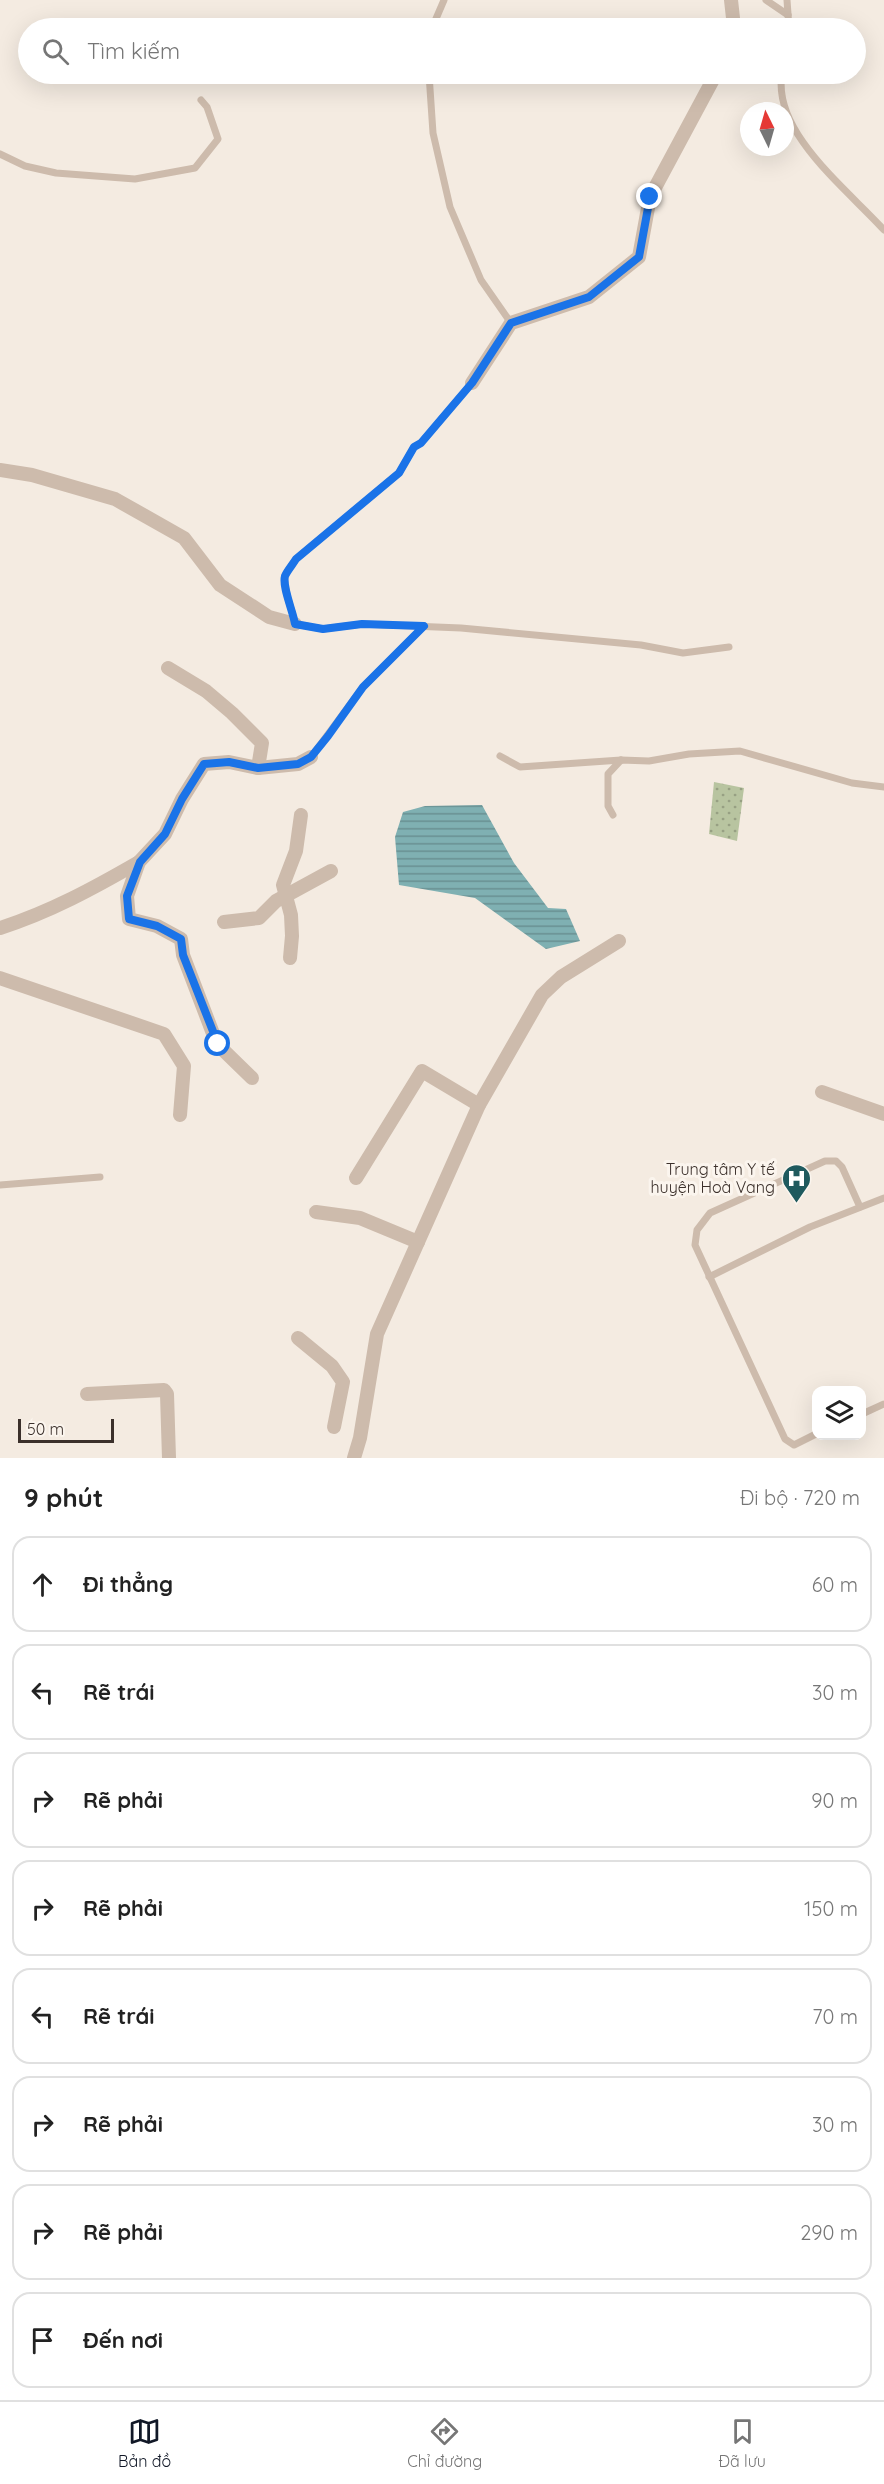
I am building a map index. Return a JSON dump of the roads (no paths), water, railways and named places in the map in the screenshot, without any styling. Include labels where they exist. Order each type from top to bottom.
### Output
[{"type":"street","points":[[731,0],[733,18]]},
{"type":"street","points":[[472,383],[511,323],[589,297],[639,257],[650,197],[711,84]]},
{"type":"street","points":[[0,470],[32,475],[115,499],[184,538],[220,585],[269,617],[295,624]]},
{"type":"street","points":[[168,668],[206,691],[232,712],[262,743],[258,768]]},
{"type":"street","points":[[0,928],[78,897],[140,862],[165,834],[182,799],[204,764],[229,762],[258,768],[298,764],[311,757]]},
{"type":"street","points":[[290,958],[292,936],[283,885],[296,851],[301,815]]},
{"type":"street","points":[[140,862],[127,896],[129,919],[157,926],[181,939],[183,955],[218,1044],[252,1078]]},
{"type":"street","points":[[224,922],[259,918],[276,901],[331,871]]},
{"type":"street","points":[[354,1458],[360,1438],[377,1334],[479,1105],[542,995],[561,977],[619,941]]},
{"type":"street","points":[[0,978],[164,1034],[184,1066],[180,1115]]},
{"type":"street","points":[[356,1178],[422,1071],[479,1105]]},
{"type":"street","points":[[822,1092],[884,1114]]},
{"type":"street","points":[[316,1212],[360,1218],[418,1242]]},
{"type":"street","points":[[298,1338],[332,1366],[343,1382],[334,1426]]},
{"type":"street","points":[[87,1394],[164,1390],[167,1394],[169,1458]]},
{"type":"lane","points":[[436,18],[444,0]]},
{"type":"lane","points":[[766,0],[788,15]]},
{"type":"lane","points":[[787,0],[788,18]]},
{"type":"lane","points":[[430,84],[432,133],[450,207],[482,280],[511,323]]},
{"type":"lane","points":[[781,84],[780,89],[797,136],[828,173],[884,230]]},
{"type":"lane","points":[[0,154],[25,166],[56,172],[135,179],[195,168],[218,139],[207,107],[201,100]]},
{"type":"lane","points":[[472,383],[421,443],[414,447],[399,473],[296,559],[285,576],[285,591],[292,607],[295,624],[323,629],[362,624],[461,628],[641,645],[683,653],[729,647]]},
{"type":"lane","points":[[311,757],[363,687],[424,626]]},
{"type":"lane","points":[[500,756],[520,767],[621,760],[649,761],[689,754],[740,751],[852,783],[884,787]]},
{"type":"lane","points":[[613,815],[608,806],[608,774],[621,760]]},
{"type":"lane","points":[[812,1436],[794,1445],[785,1439],[695,1245],[697,1230],[710,1213],[825,1161],[836,1161],[842,1167],[860,1207]]},
{"type":"lane","points":[[0,1185],[100,1177]]},
{"type":"lane","points":[[709,1277],[810,1227],[884,1198]]},
{"type":"lane","points":[[866,1412],[884,1404]]},
{"type":"water","points":[[482,805],[514,863],[548,908],[566,909],[580,941],[546,949],[475,898],[399,885],[395,837],[403,812],[425,806]]},
{"type":"place","name":"Trung tâm Y tế huyện Hoà Vang","points":[[796,1204]]}]
